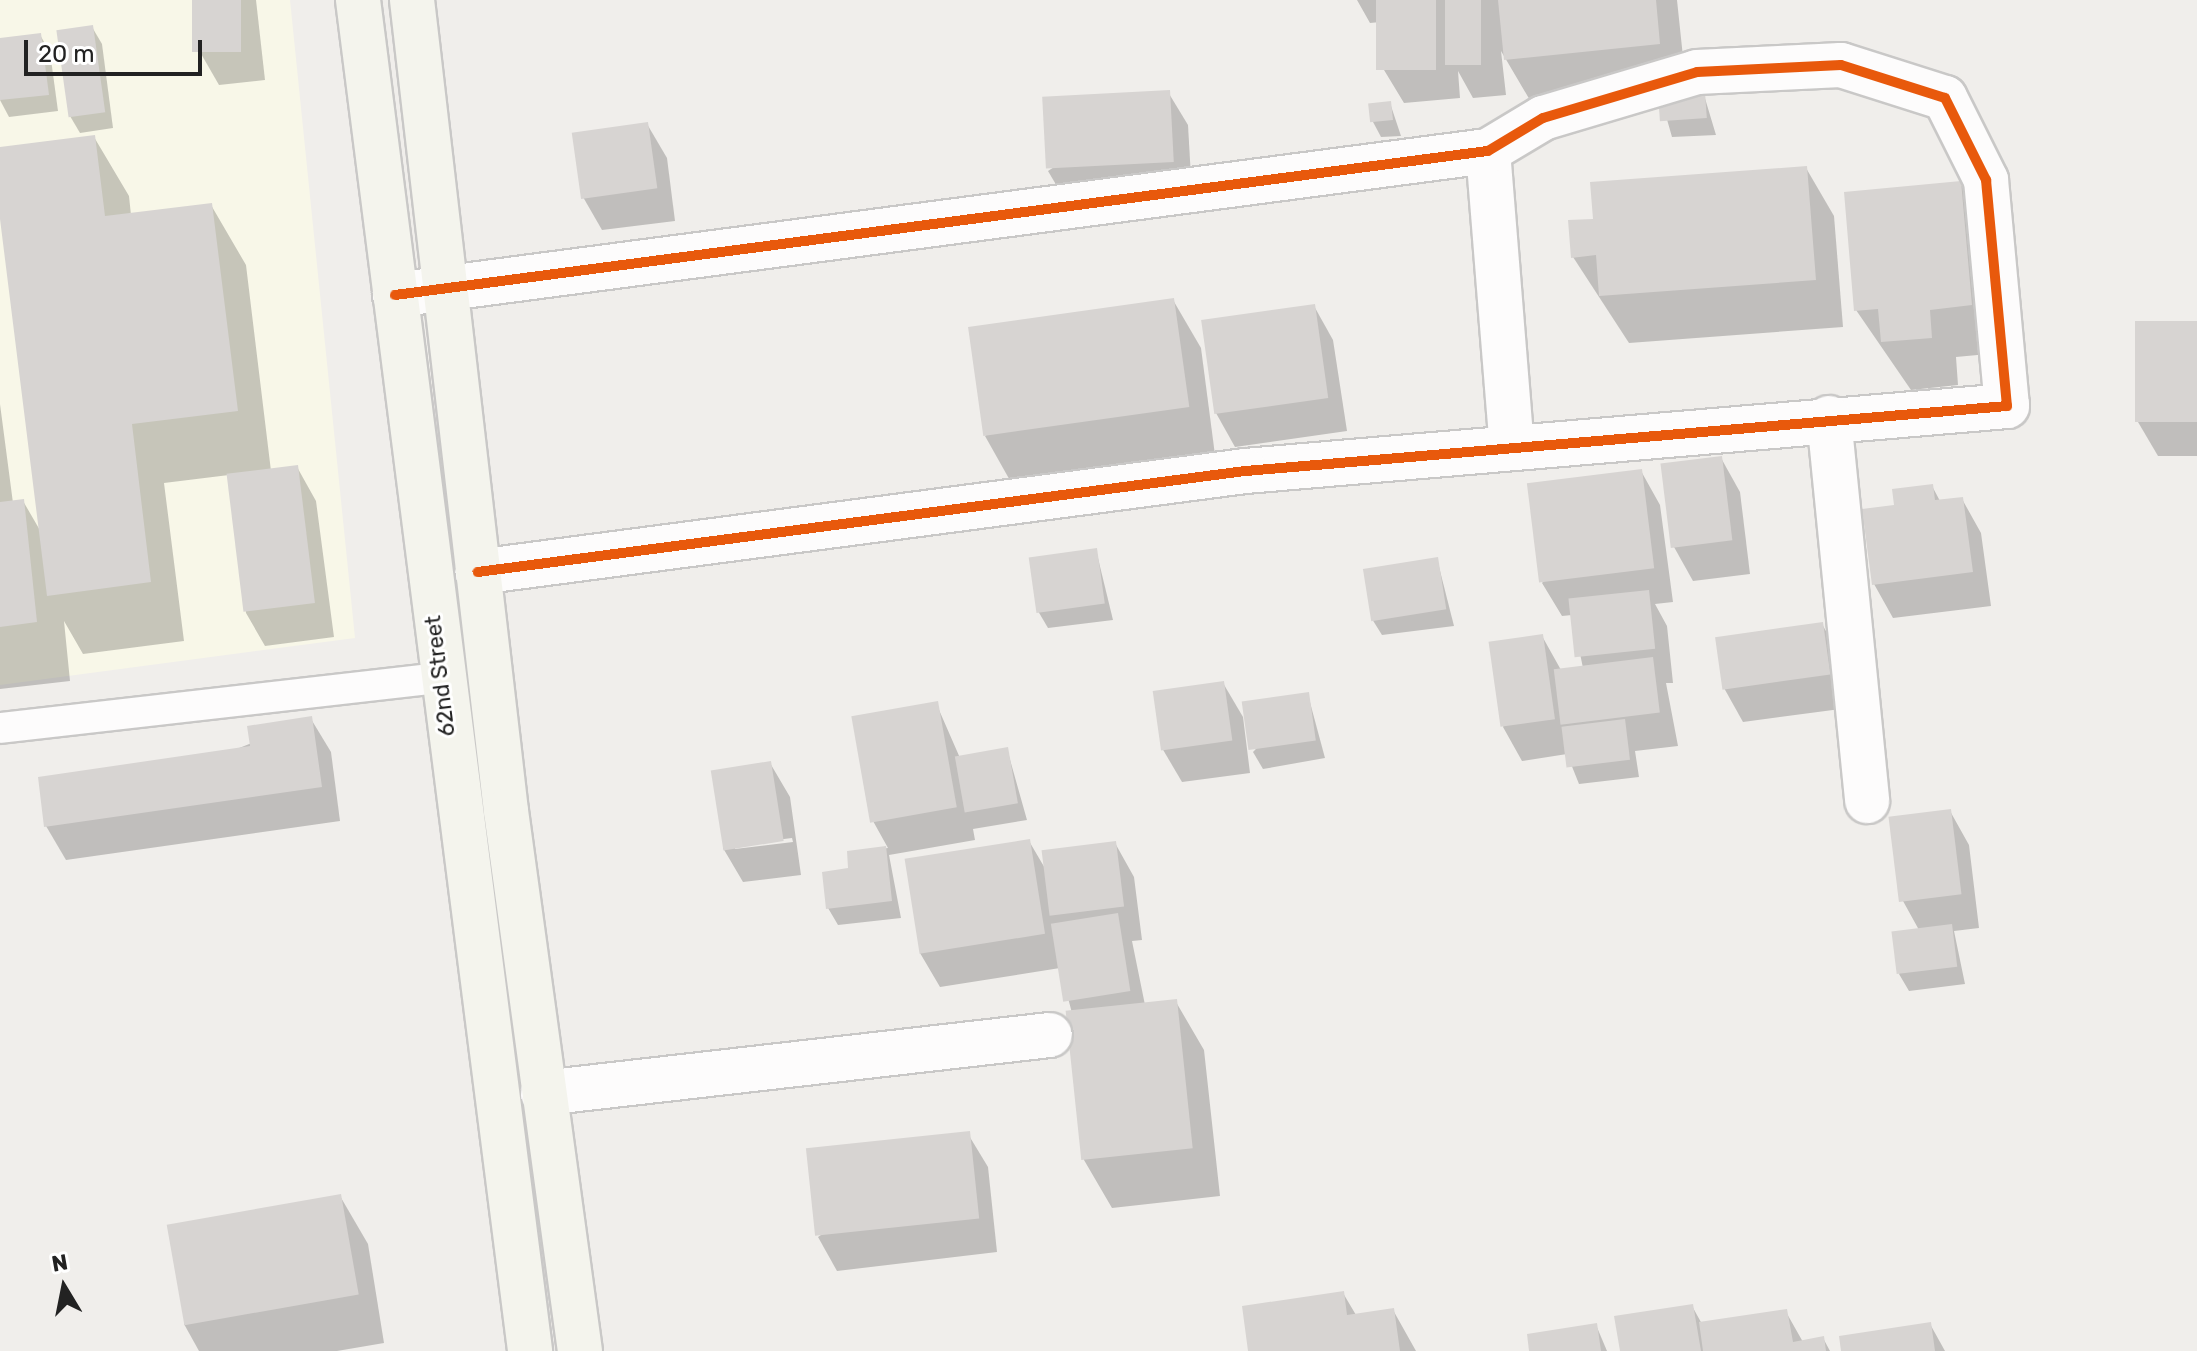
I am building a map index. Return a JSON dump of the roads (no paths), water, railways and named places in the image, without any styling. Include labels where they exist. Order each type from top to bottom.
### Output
[{"type":"main road","name":"62nd Street","points":[[358,0],[440,678],[530,1351]]},
{"type":"main road","points":[[412,0],[478,572],[543,1093],[579,1351]]},
{"type":"street","points":[[395,295],[1488,151],[1543,118],[1697,72],[1841,65],[1945,98],[1986,180],[2007,406],[1829,418],[1245,471],[478,572]]},
{"type":"street","points":[[1488,151],[1512,447]]},
{"type":"street","points":[[1829,418],[1867,801]]},
{"type":"street","points":[[543,1093],[1050,1035]]},
{"type":"lane","points":[[0,728],[440,678]]}]
